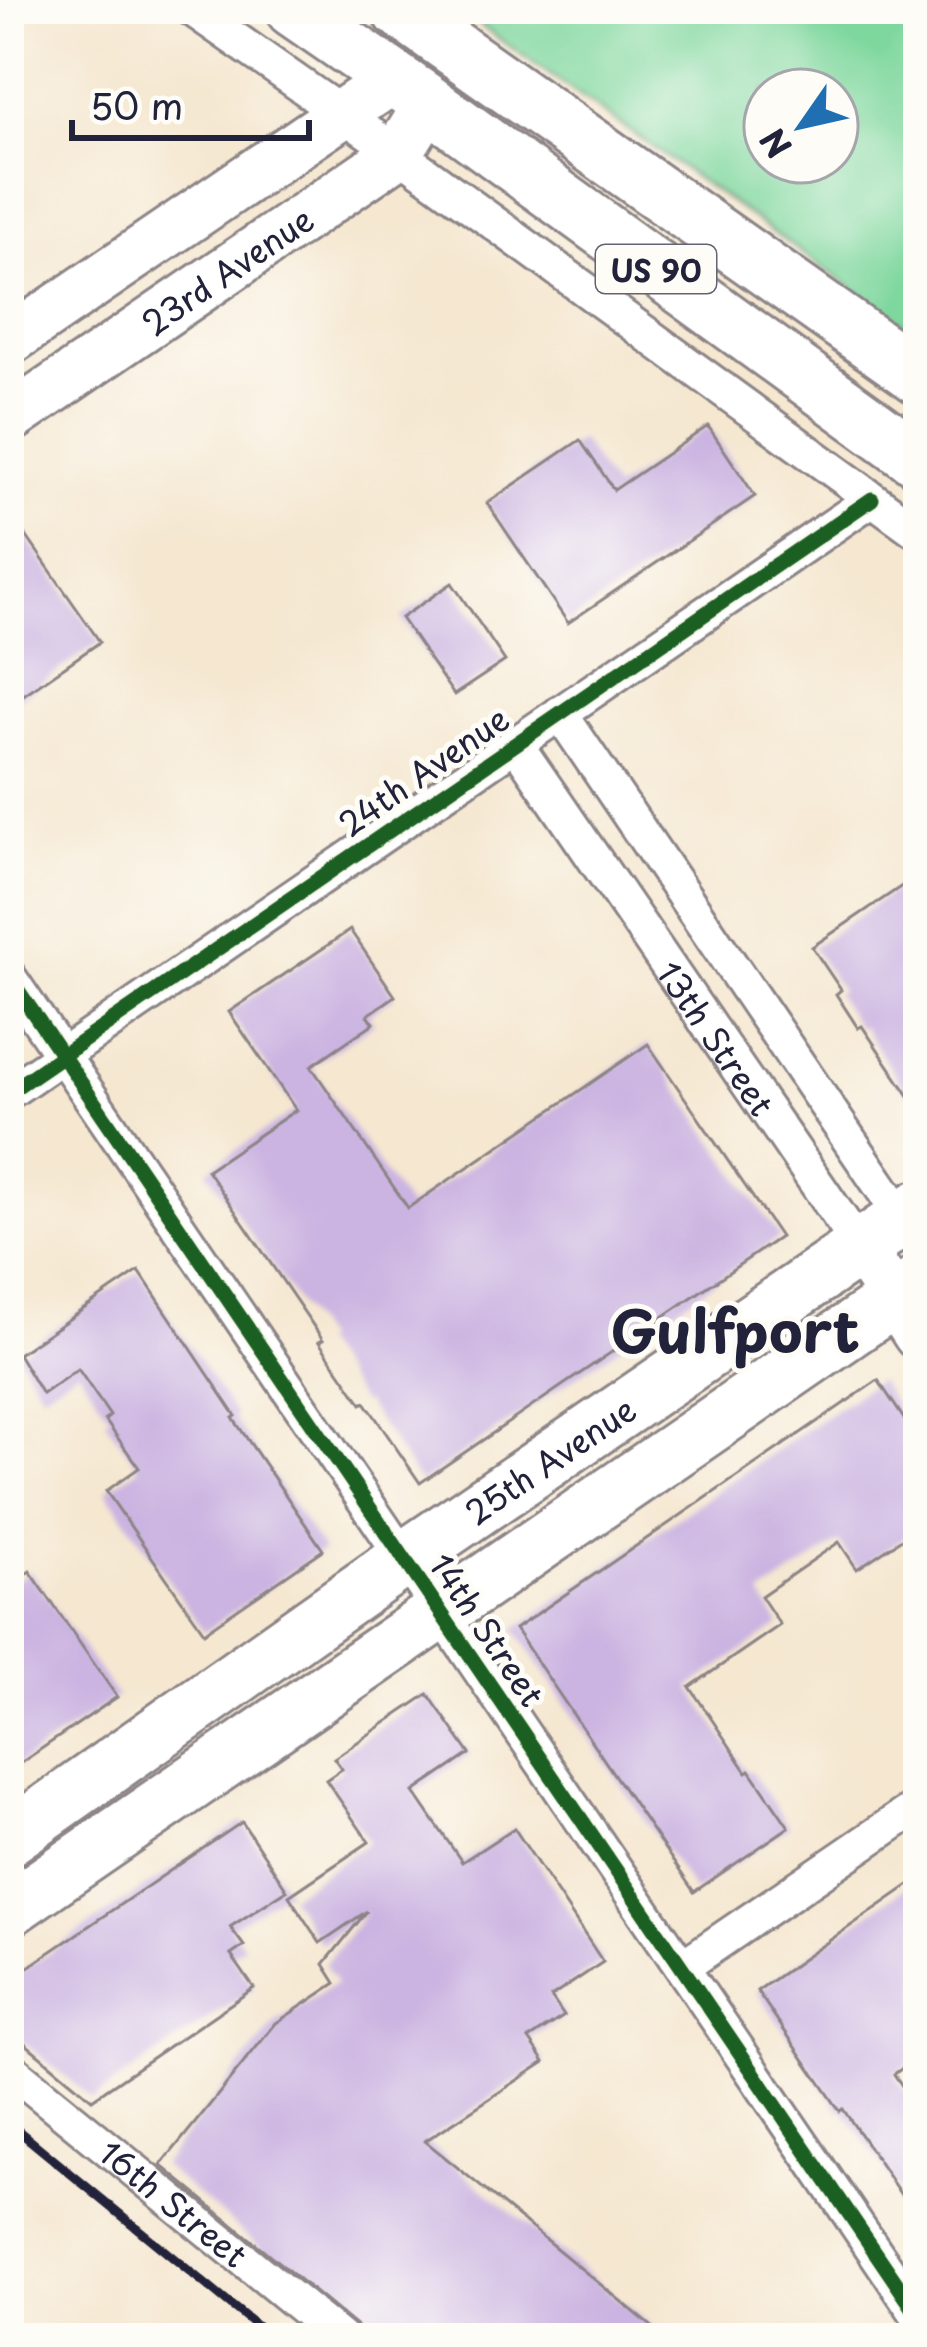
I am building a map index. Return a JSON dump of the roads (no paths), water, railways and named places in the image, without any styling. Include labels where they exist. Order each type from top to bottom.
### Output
[{"type":"main road","name":"US 90","points":[[293,9],[918,459]]},
{"type":"main road","name":"US 90","points":[[398,9],[918,376]]},
{"type":"main road","points":[[695,297],[747,360],[895,494]]},
{"type":"main road","name":"25th Avenue","points":[[9,1838],[404,1559],[900,1229]]},
{"type":"main road","name":"25th Avenue","points":[[9,1909],[440,1610],[910,1306]]},
{"type":"street","points":[[192,9],[895,494],[918,532]]},
{"type":"street","name":"23rd Avenue","points":[[9,341],[342,114],[411,91]]},
{"type":"street","name":"23rd Avenue","points":[[9,418],[398,153],[411,91]]},
{"type":"street","name":"24th Avenue","points":[[9,1092],[515,743],[895,494]]},
{"type":"street","name":"13th Street","points":[[560,713],[900,1229],[910,1306]]},
{"type":"street","name":"13th Street","points":[[515,743],[900,1229]]},
{"type":"street","name":"14th Street","points":[[9,977],[918,2315]]},
{"type":"street","points":[[682,1967],[918,1806]]},
{"type":"street","name":"16th Street","points":[[9,2068],[340,2338]]},
{"type":"street","points":[[910,2338],[918,2332]]},
{"type":"railway","points":[[9,2123],[271,2338]]},
{"type":"district","name":"Gulfport","points":[[735,1329]]}]
